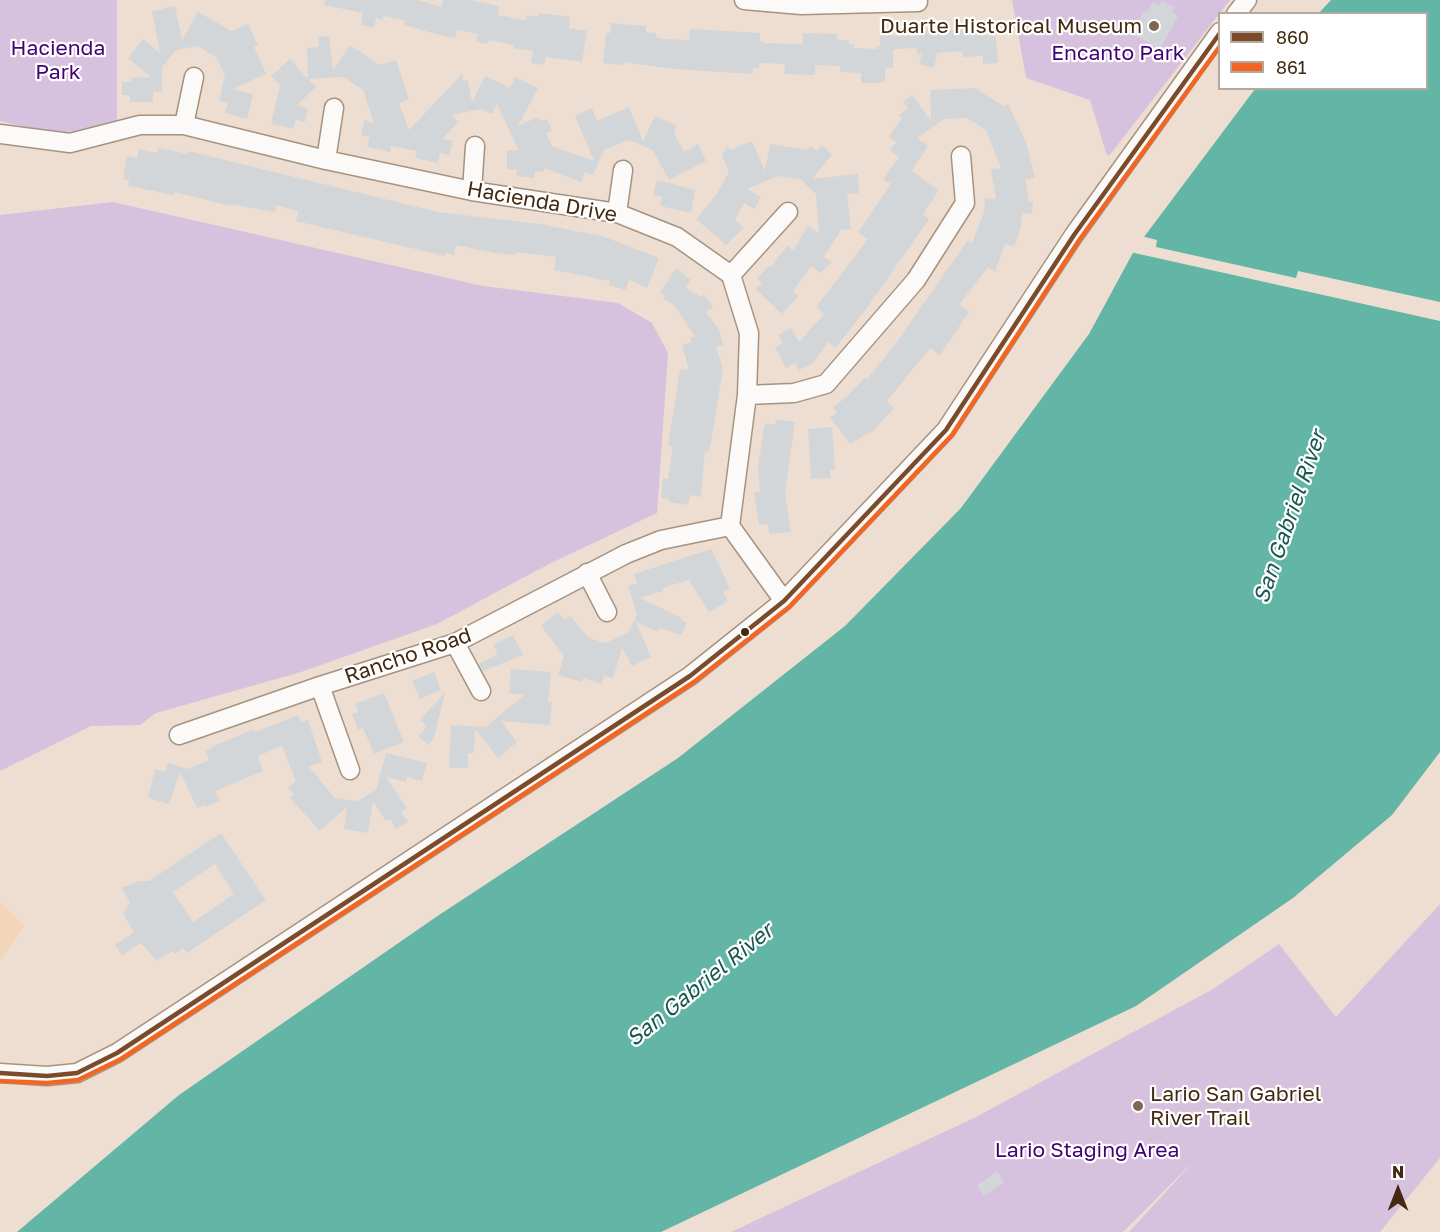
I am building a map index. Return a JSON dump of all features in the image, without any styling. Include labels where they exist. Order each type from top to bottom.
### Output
[{"type":"street","points":[[744,0],[801,4],[918,2]]},
{"type":"street","points":[[1238,12],[1247,0]]},
{"type":"street","points":[[0,1073],[47,1076],[77,1073],[117,1053],[690,675],[784,601],[946,430],[1074,234],[1218,35]]},
{"type":"street","points":[[184,125],[194,77]]},
{"type":"street","points":[[326,160],[334,108]]},
{"type":"street","name":"Hacienda Drive","points":[[0,134],[70,142],[140,125],[184,125],[326,160],[472,191],[617,213],[677,237],[731,275]]},
{"type":"street","points":[[472,191],[475,146]]},
{"type":"street","points":[[747,395],[794,393],[826,384],[916,280],[965,203],[961,156]]},
{"type":"street","points":[[617,213],[623,170]]},
{"type":"street","points":[[784,601],[730,526],[747,395],[749,333],[731,275],[788,212]]},
{"type":"street","name":"Rancho Road","points":[[180,735],[320,686],[455,644],[587,573],[661,540],[730,526]]},
{"type":"street","points":[[587,573],[607,612]]},
{"type":"street","points":[[455,644],[481,691]]},
{"type":"street","points":[[320,686],[350,770]]},
{"type":"shaded area","points":[[0,901],[24,926],[0,960]]},
{"type":"green space","name":"Hacienda Park","points":[[0,0],[117,0],[117,120],[78,131],[52,133],[0,121]]},
{"type":"green space","name":"Encanto Park","points":[[1012,0],[1230,0],[1221,12],[1218,12],[1218,15],[1109,156],[1106,153],[1090,100],[1026,78]]},
{"type":"green space","points":[[113,202],[483,286],[618,303],[652,323],[668,353],[657,513],[549,564],[437,624],[301,672],[156,713],[140,725],[91,726],[0,771],[0,215]]},
{"type":"green space","name":"Lario Staging Area","points":[[1440,904],[1440,1158],[1380,1232],[1129,1232],[1196,1159],[1123,1232],[731,1232],[976,1117],[1213,989],[1279,944],[1336,1017]]},
{"type":"water","name":"San Gabriel River","points":[[1331,0],[1440,0],[1440,752],[1392,815],[1293,898],[1136,1006],[661,1232],[17,1232],[179,1095],[436,917],[678,758],[845,626],[961,508],[1089,334],[1135,249],[1254,90],[1428,90],[1428,12],[1320,12]]},
{"type":"pier","points":[[1141,236],[1157,240],[1156,247],[1296,278],[1298,271],[1440,302],[1440,321],[1130,252]]},
{"type":"building","points":[[325,0],[418,0],[442,7],[443,0],[470,0],[499,6],[498,15],[525,20],[526,15],[538,17],[539,13],[570,17],[569,28],[587,31],[582,62],[546,57],[544,65],[531,63],[533,51],[513,48],[514,45],[489,40],[488,44],[476,42],[478,34],[457,30],[455,38],[436,34],[404,25],[405,20],[383,16],[383,20],[376,18],[374,28],[361,25],[363,13],[324,5]]},
{"type":"building","name":"Duarte Historical Museum","points":[[1162,0],[1175,7],[1172,12],[1178,16],[1160,49],[1131,33],[1144,11],[1147,12],[1153,2],[1159,5]]},
{"type":"building","points":[[175,6],[182,40],[198,12],[232,31],[248,24],[258,45],[254,47],[266,74],[232,89],[253,94],[247,119],[225,113],[228,103],[219,101],[225,75],[216,57],[197,46],[176,50],[162,67],[162,92],[153,92],[153,102],[130,102],[130,95],[122,95],[122,82],[131,82],[131,78],[151,77],[128,58],[143,39],[160,53],[152,11]]},
{"type":"building","points":[[611,23],[646,26],[646,32],[656,33],[656,37],[664,39],[689,40],[690,29],[760,33],[760,41],[764,43],[803,44],[803,33],[837,34],[837,40],[849,40],[849,44],[854,44],[854,48],[877,49],[877,46],[880,46],[880,35],[916,36],[915,29],[934,28],[934,31],[976,28],[976,34],[996,36],[998,63],[983,64],[983,56],[963,57],[963,51],[937,53],[934,68],[919,64],[922,54],[917,55],[917,48],[895,49],[893,68],[885,67],[885,81],[861,83],[861,73],[840,72],[840,66],[815,65],[815,75],[784,74],[785,64],[759,63],[759,68],[753,67],[753,74],[673,69],[624,62],[624,65],[603,63],[606,33],[610,33]]},
{"type":"building","points":[[329,36],[333,71],[350,45],[380,65],[396,60],[409,99],[399,103],[409,130],[462,74],[463,81],[468,80],[472,102],[485,76],[510,88],[515,77],[538,88],[518,126],[538,117],[541,121],[547,119],[552,130],[546,133],[552,146],[594,161],[575,116],[592,108],[597,121],[629,107],[643,141],[655,116],[677,126],[674,133],[684,152],[698,144],[706,161],[669,180],[653,150],[629,140],[604,150],[593,175],[585,172],[581,182],[544,168],[544,172],[535,171],[534,178],[516,176],[517,170],[507,169],[507,150],[519,151],[497,104],[492,114],[481,109],[451,115],[458,122],[442,139],[453,141],[449,155],[440,153],[438,163],[415,158],[417,151],[391,146],[390,152],[367,147],[370,137],[361,135],[364,120],[374,123],[363,90],[343,77],[308,79],[307,48],[319,47],[318,37]]},
{"type":"building","points":[[290,59],[316,87],[297,105],[308,108],[305,122],[296,120],[293,129],[271,124],[280,85],[271,76]]},
{"type":"building","points":[[975,88],[1003,106],[1008,104],[1026,142],[1035,178],[1025,179],[1029,201],[1033,202],[1032,214],[1022,213],[1021,227],[1014,247],[1005,244],[995,272],[988,267],[959,305],[969,312],[940,355],[930,348],[887,401],[894,408],[874,430],[850,444],[830,417],[837,413],[833,407],[848,396],[865,377],[867,379],[894,346],[968,240],[972,243],[984,212],[985,198],[996,199],[991,169],[1001,168],[986,130],[967,118],[944,119],[917,138],[928,146],[912,171],[939,190],[923,214],[929,219],[867,308],[835,348],[828,342],[813,363],[799,370],[795,363],[786,368],[775,347],[783,344],[778,335],[791,328],[799,342],[824,314],[816,307],[868,239],[858,232],[891,184],[883,179],[899,157],[890,150],[896,142],[889,137],[902,118],[899,115],[908,108],[903,102],[912,95],[931,121],[930,90]]},
{"type":"building","points":[[752,141],[765,171],[770,144],[807,150],[811,146],[817,151],[822,145],[832,155],[812,179],[858,174],[859,193],[847,194],[851,229],[841,230],[824,257],[832,262],[821,273],[811,266],[793,291],[798,296],[782,314],[756,289],[762,283],[757,278],[769,266],[771,267],[787,246],[793,250],[808,226],[819,233],[816,194],[800,179],[778,176],[747,189],[761,197],[754,209],[744,203],[735,220],[744,228],[726,245],[696,219],[716,195],[729,172],[722,156],[727,146],[730,150]]},
{"type":"building","points":[[158,148],[188,154],[188,151],[438,212],[539,224],[602,236],[659,258],[647,288],[629,280],[626,290],[609,285],[610,281],[554,270],[556,257],[516,252],[516,255],[494,253],[456,245],[454,255],[446,253],[445,256],[296,221],[298,211],[276,205],[275,212],[231,204],[231,206],[175,192],[174,195],[128,186],[129,180],[123,179],[127,156],[137,158],[139,149],[157,153]]},
{"type":"building","points":[[657,180],[695,190],[691,213],[660,206],[662,197],[653,195]]},
{"type":"building","points":[[676,268],[691,280],[686,288],[701,297],[704,295],[713,307],[706,312],[719,330],[723,345],[716,347],[723,368],[711,442],[708,452],[705,451],[701,497],[690,495],[688,505],[669,502],[669,499],[661,498],[663,479],[668,479],[673,446],[668,445],[680,369],[689,370],[682,345],[692,342],[690,338],[695,336],[674,305],[663,299],[665,295],[660,293]]},
{"type":"building","points":[[776,419],[795,422],[785,493],[791,532],[769,534],[768,524],[759,525],[754,493],[760,492],[758,467],[764,427],[766,423],[775,425]]},
{"type":"building","points":[[832,427],[835,470],[830,470],[831,478],[811,479],[808,429]]},
{"type":"building","points":[[711,549],[730,588],[723,592],[728,601],[709,612],[689,580],[662,588],[663,591],[640,598],[682,618],[681,620],[687,623],[681,635],[660,628],[658,632],[636,622],[651,657],[632,666],[622,648],[613,678],[604,676],[602,684],[583,678],[582,682],[558,675],[564,656],[541,626],[558,612],[565,620],[570,616],[589,638],[605,643],[628,633],[637,614],[628,586],[637,583],[634,574]]},
{"type":"building","points":[[513,635],[523,655],[483,671],[479,664],[498,654],[493,645]]},
{"type":"building","points":[[511,669],[551,672],[548,702],[552,702],[550,725],[501,721],[517,742],[498,758],[475,729],[474,753],[468,753],[468,768],[449,768],[451,725],[486,727],[524,695],[509,693]]},
{"type":"building","points":[[434,672],[441,690],[420,699],[412,681]]},
{"type":"building","points":[[445,692],[434,738],[428,745],[418,736],[427,727],[420,720]]},
{"type":"building","points":[[384,693],[404,742],[374,754],[363,728],[358,730],[352,714],[358,712],[355,704]]},
{"type":"building","points":[[298,715],[301,722],[308,720],[322,762],[309,767],[335,798],[358,801],[376,790],[386,753],[427,763],[422,781],[407,777],[406,782],[386,777],[407,808],[401,812],[408,822],[396,829],[391,820],[386,821],[373,801],[368,833],[344,829],[347,807],[320,831],[290,798],[294,795],[288,788],[296,781],[282,746],[258,756],[263,771],[215,791],[220,801],[206,807],[205,805],[197,808],[180,772],[169,804],[148,798],[155,769],[165,772],[168,763],[188,769],[209,760],[206,751],[214,746],[254,729],[255,732]]},
{"type":"building","points":[[221,833],[266,900],[187,953],[183,948],[175,954],[172,951],[157,961],[141,943],[122,955],[115,945],[134,932],[123,914],[130,902],[121,888],[138,881],[149,881]],"holes":[[[215,864],[234,894],[193,922],[173,892]]]},
{"type":"building","points":[[997,1171],[1004,1182],[984,1196],[977,1186]]},
{"type":"transit line","name":"860","points":[[0,1073],[47,1076],[77,1073],[117,1053],[690,676],[784,601],[946,430],[1074,235],[1218,36]]},
{"type":"transit line","name":"861","points":[[0,1081],[47,1083],[78,1080],[121,1059],[694,682],[789,607],[952,435],[1080,239],[1218,49]]},
{"type":"place","name":"Duarte Historical Museum","points":[[1154,26]]},
{"type":"place","name":"Lario San Gabriel River Trail","points":[[1138,1106]]}]
